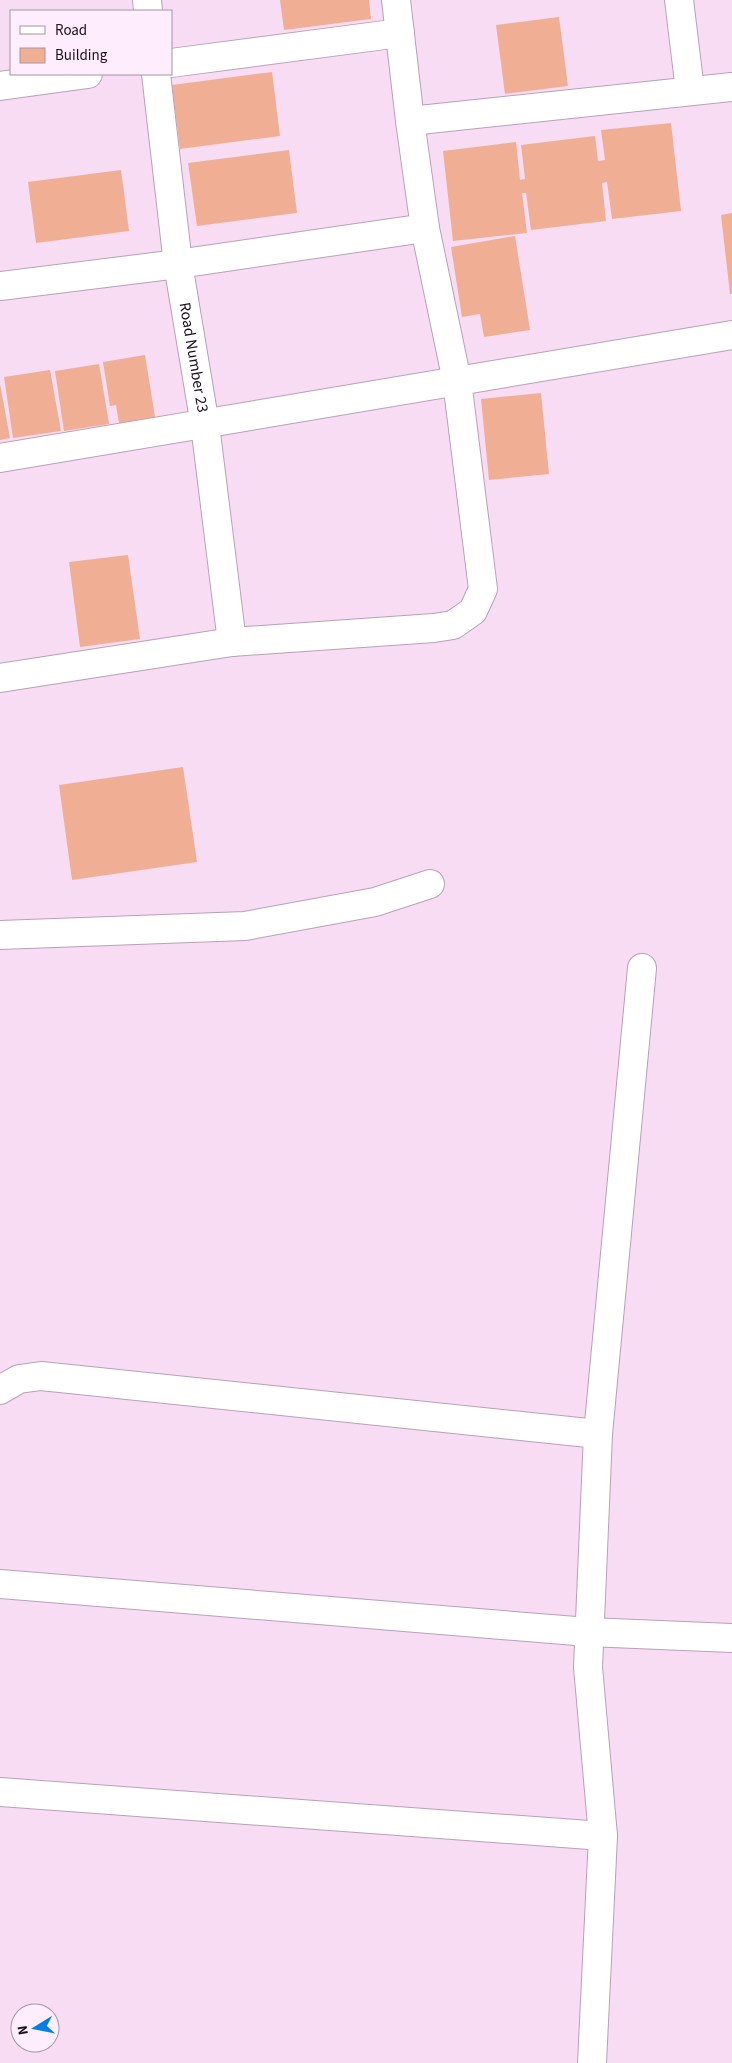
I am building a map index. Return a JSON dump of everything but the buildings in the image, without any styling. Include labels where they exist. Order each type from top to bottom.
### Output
[{"type":"street","points":[[0,678],[232,642],[434,628],[452,625],[473,611],[483,589],[458,380],[425,228],[396,0]]},
{"type":"street","points":[[679,0],[690,90]]},
{"type":"street","points":[[172,63],[400,33]]},
{"type":"street","points":[[0,86],[81,75]]},
{"type":"street","name":"Road Number 23","points":[[156,75],[178,264],[205,424],[232,642]]},
{"type":"street","points":[[410,120],[732,87]]},
{"type":"street","points":[[0,286],[178,264],[425,228]]},
{"type":"street","points":[[0,458],[732,335]]},
{"type":"street","points":[[0,935],[244,926],[375,902],[430,884]]},
{"type":"street","points":[[592,2063],[603,1836],[588,1667],[588,1632],[598,1434],[642,968]]},
{"type":"street","points":[[0,1390],[20,1379],[41,1376],[598,1434]]},
{"type":"street","points":[[0,1584],[588,1632],[732,1638]]},
{"type":"street","points":[[0,1792],[603,1836]]}]
